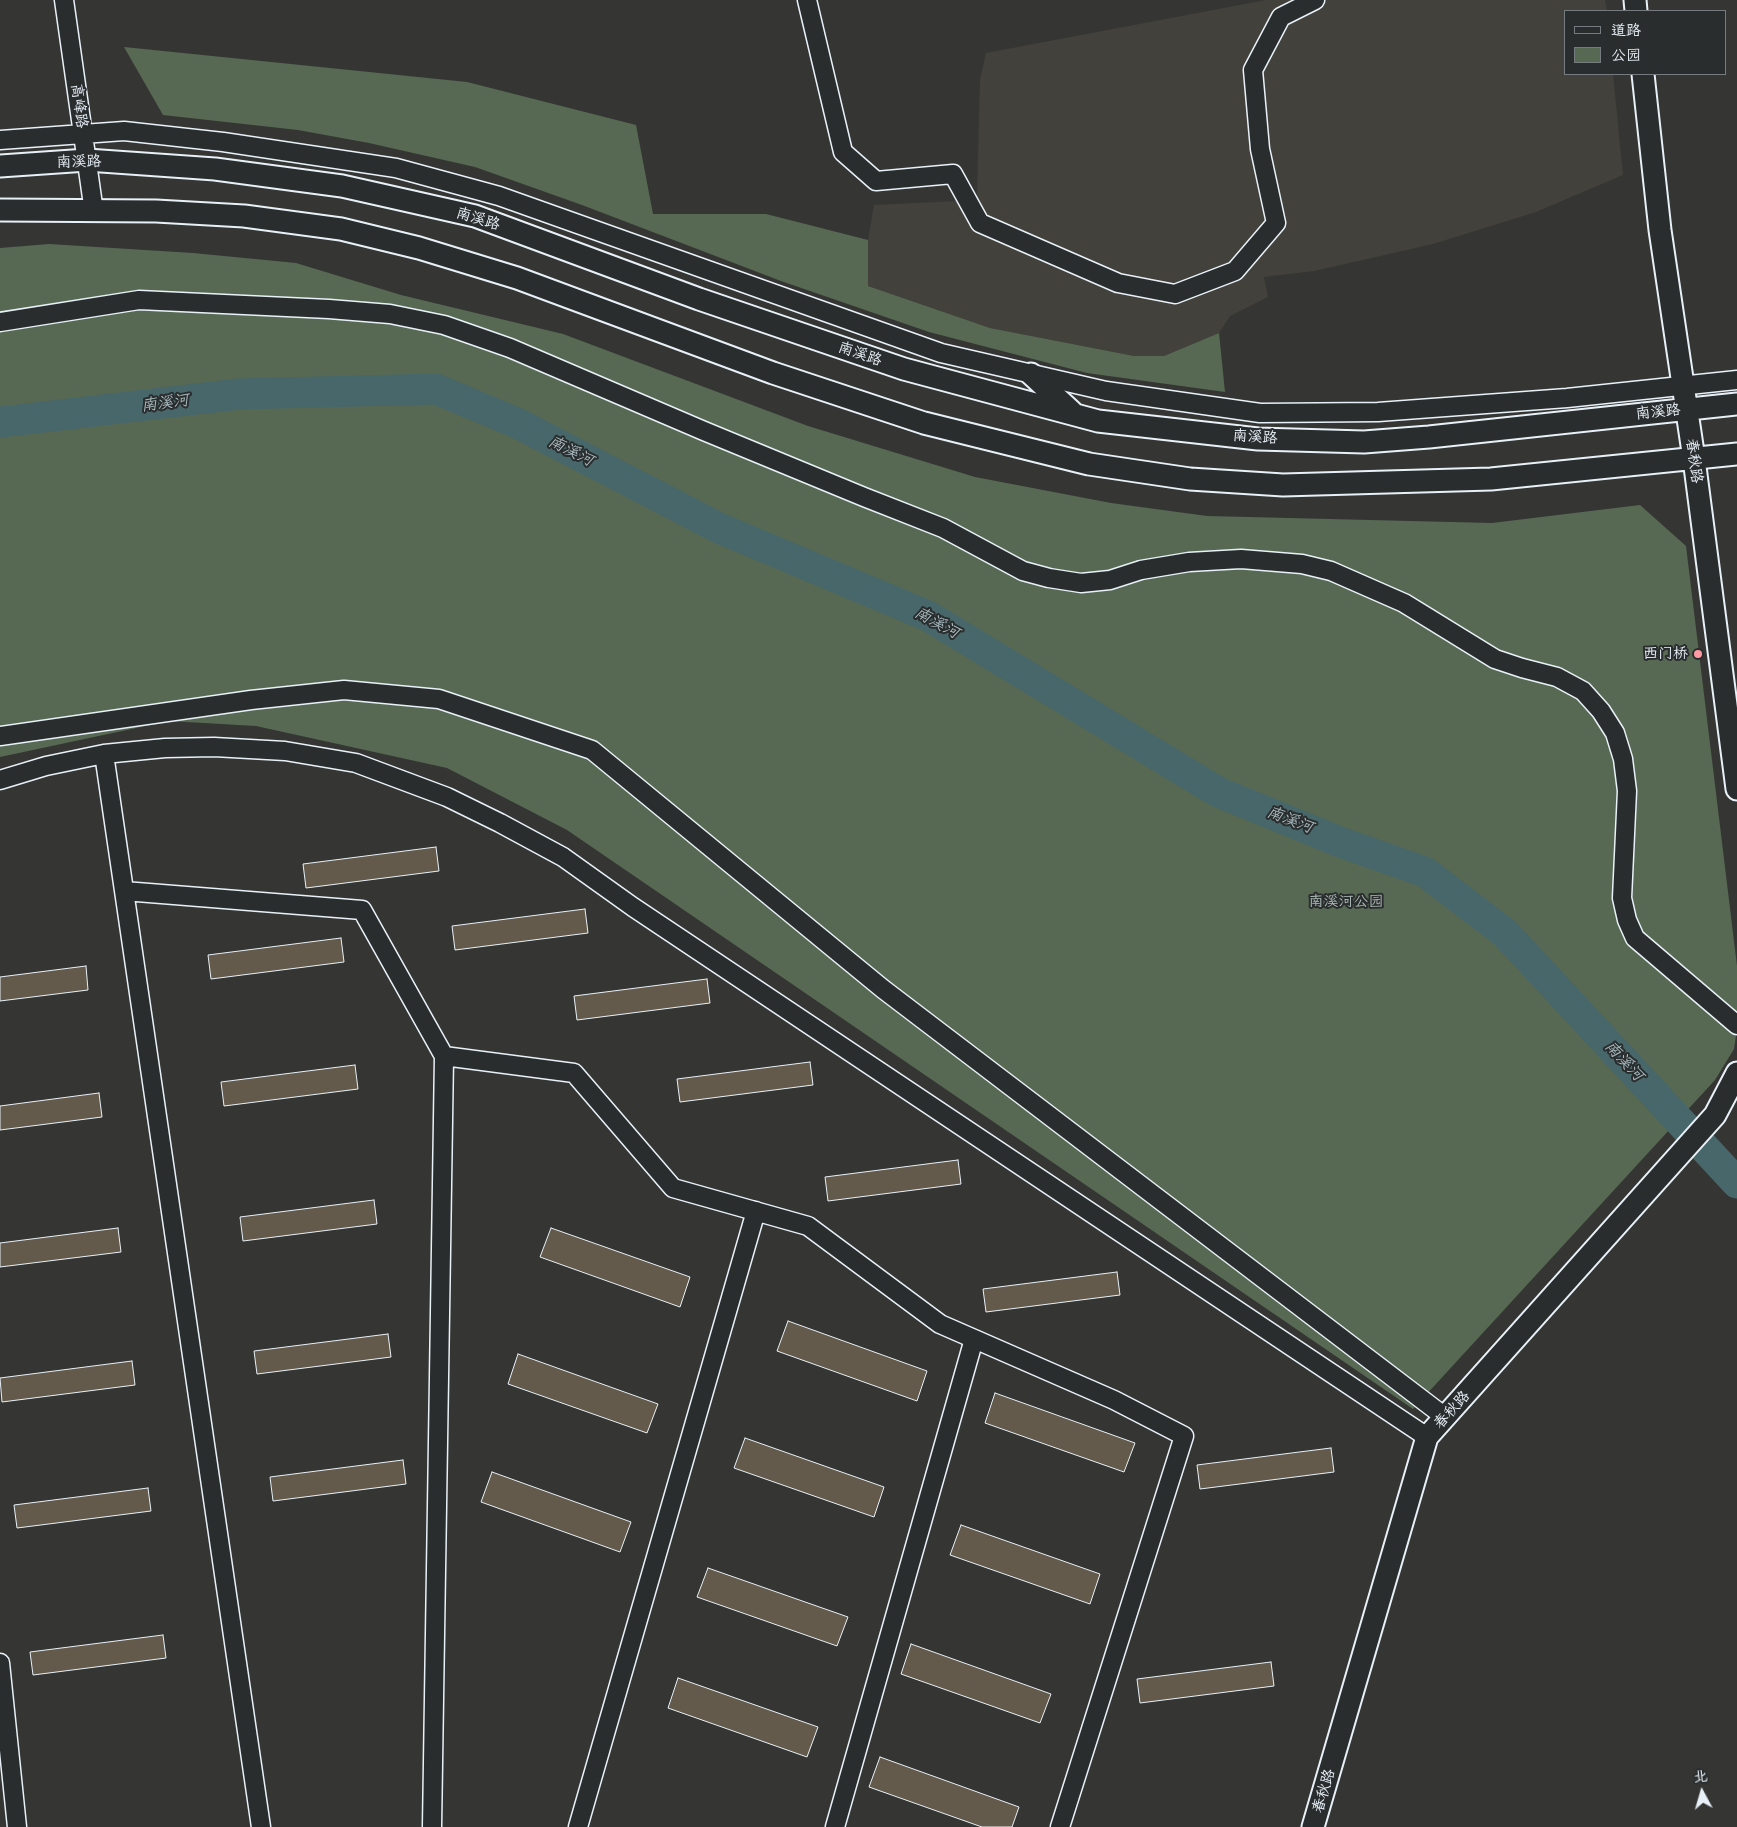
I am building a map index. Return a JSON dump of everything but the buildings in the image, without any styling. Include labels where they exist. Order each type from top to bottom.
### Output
[{"type":"main road","name":"春秋路","points":[[1643,75],[1660,230],[1694,459],[1737,789]]},
{"type":"main road","name":"南溪路","points":[[0,166],[87,160],[215,168],[342,186],[475,216],[699,299],[904,368],[1098,421],[1258,439],[1364,442],[1429,437],[1737,404]]},
{"type":"main road","points":[[0,210],[156,211],[244,216],[350,231],[419,248],[517,278],[774,373],[924,423],[1089,464],[1181,478],[1283,485],[1491,479],[1737,454]]},
{"type":"main road","points":[[1031,374],[1074,414]]},
{"type":"main road","name":"春秋路","points":[[1313,1827],[1427,1438],[1715,1115],[1737,1073]]},
{"type":"street","name":"高峰路","points":[[64,0],[94,212]]},
{"type":"street","points":[[807,0],[843,152],[876,181],[953,174],[980,223],[1118,283],[1175,294],[1235,271],[1276,223],[1260,149],[1253,70],[1281,17],[1315,0]]},
{"type":"street","points":[[0,140],[124,131],[223,142],[405,171],[499,196],[941,354],[1106,392],[1260,413],[1378,412],[1567,398],[1737,380]]},
{"type":"street","points":[[0,322],[139,300],[329,309],[390,314],[444,325],[510,348],[704,431],[944,528],[1024,571],[1049,578],[1081,583],[1110,580],[1141,570],[1189,562],[1241,559],[1302,564],[1331,572],[1404,603],[1495,659],[1558,677],[1583,691],[1601,711],[1615,733],[1623,759],[1627,791],[1622,898],[1635,938],[1737,1025]]},
{"type":"street","points":[[0,736],[251,700],[344,690],[439,699],[592,750],[883,989],[1446,1417]]},
{"type":"street","points":[[0,780],[46,766],[104,754],[165,748],[214,747],[285,751],[356,764],[447,797],[563,857],[633,907],[1427,1438]]},
{"type":"street","points":[[104,754],[262,1827]]},
{"type":"street","points":[[124,891],[362,910],[444,1056],[432,1827]]},
{"type":"street","points":[[444,1056],[574,1073],[673,1188],[808,1226],[940,1324],[1114,1400],[1184,1436],[1060,1827]]},
{"type":"street","points":[[578,1827],[756,1211]]},
{"type":"street","points":[[835,1827],[974,1339]]},
{"type":"street","points":[[0,1663],[17,1827]]},
{"type":"shaded area","points":[[1266,0],[1605,0],[1607,10],[1564,10],[1564,75],[1613,75],[1623,175],[1536,212],[1433,244],[1314,271],[1264,277],[1268,297],[1230,316],[1219,333],[1164,356],[1134,356],[990,328],[868,286],[868,240],[874,205],[977,200],[980,79],[986,53]]},
{"type":"green space","points":[[124,47],[467,82],[636,125],[653,214],[766,214],[868,240],[868,286],[990,328],[1134,356],[1164,356],[1219,333],[1225,392],[1087,373],[929,332],[781,281],[582,205],[475,167],[369,143],[298,130],[163,115]]},
{"type":"green space","name":"南溪河公园","points":[[49,244],[193,253],[296,263],[401,295],[563,334],[808,426],[975,477],[1111,503],[1207,516],[1492,523],[1640,505],[1686,546],[1737,966],[1737,1029],[1734,1049],[1715,1080],[1413,1409],[567,830],[447,768],[256,726],[169,721],[0,757],[0,248]]},
{"type":"waterway","name":"南溪河","points":[[0,422],[239,394],[436,389],[517,423],[719,528],[928,616],[1218,792],[1340,842],[1425,872],[1505,933],[1737,1183]]},
{"type":"place","name":"西门桥","points":[[1698,654]]}]
